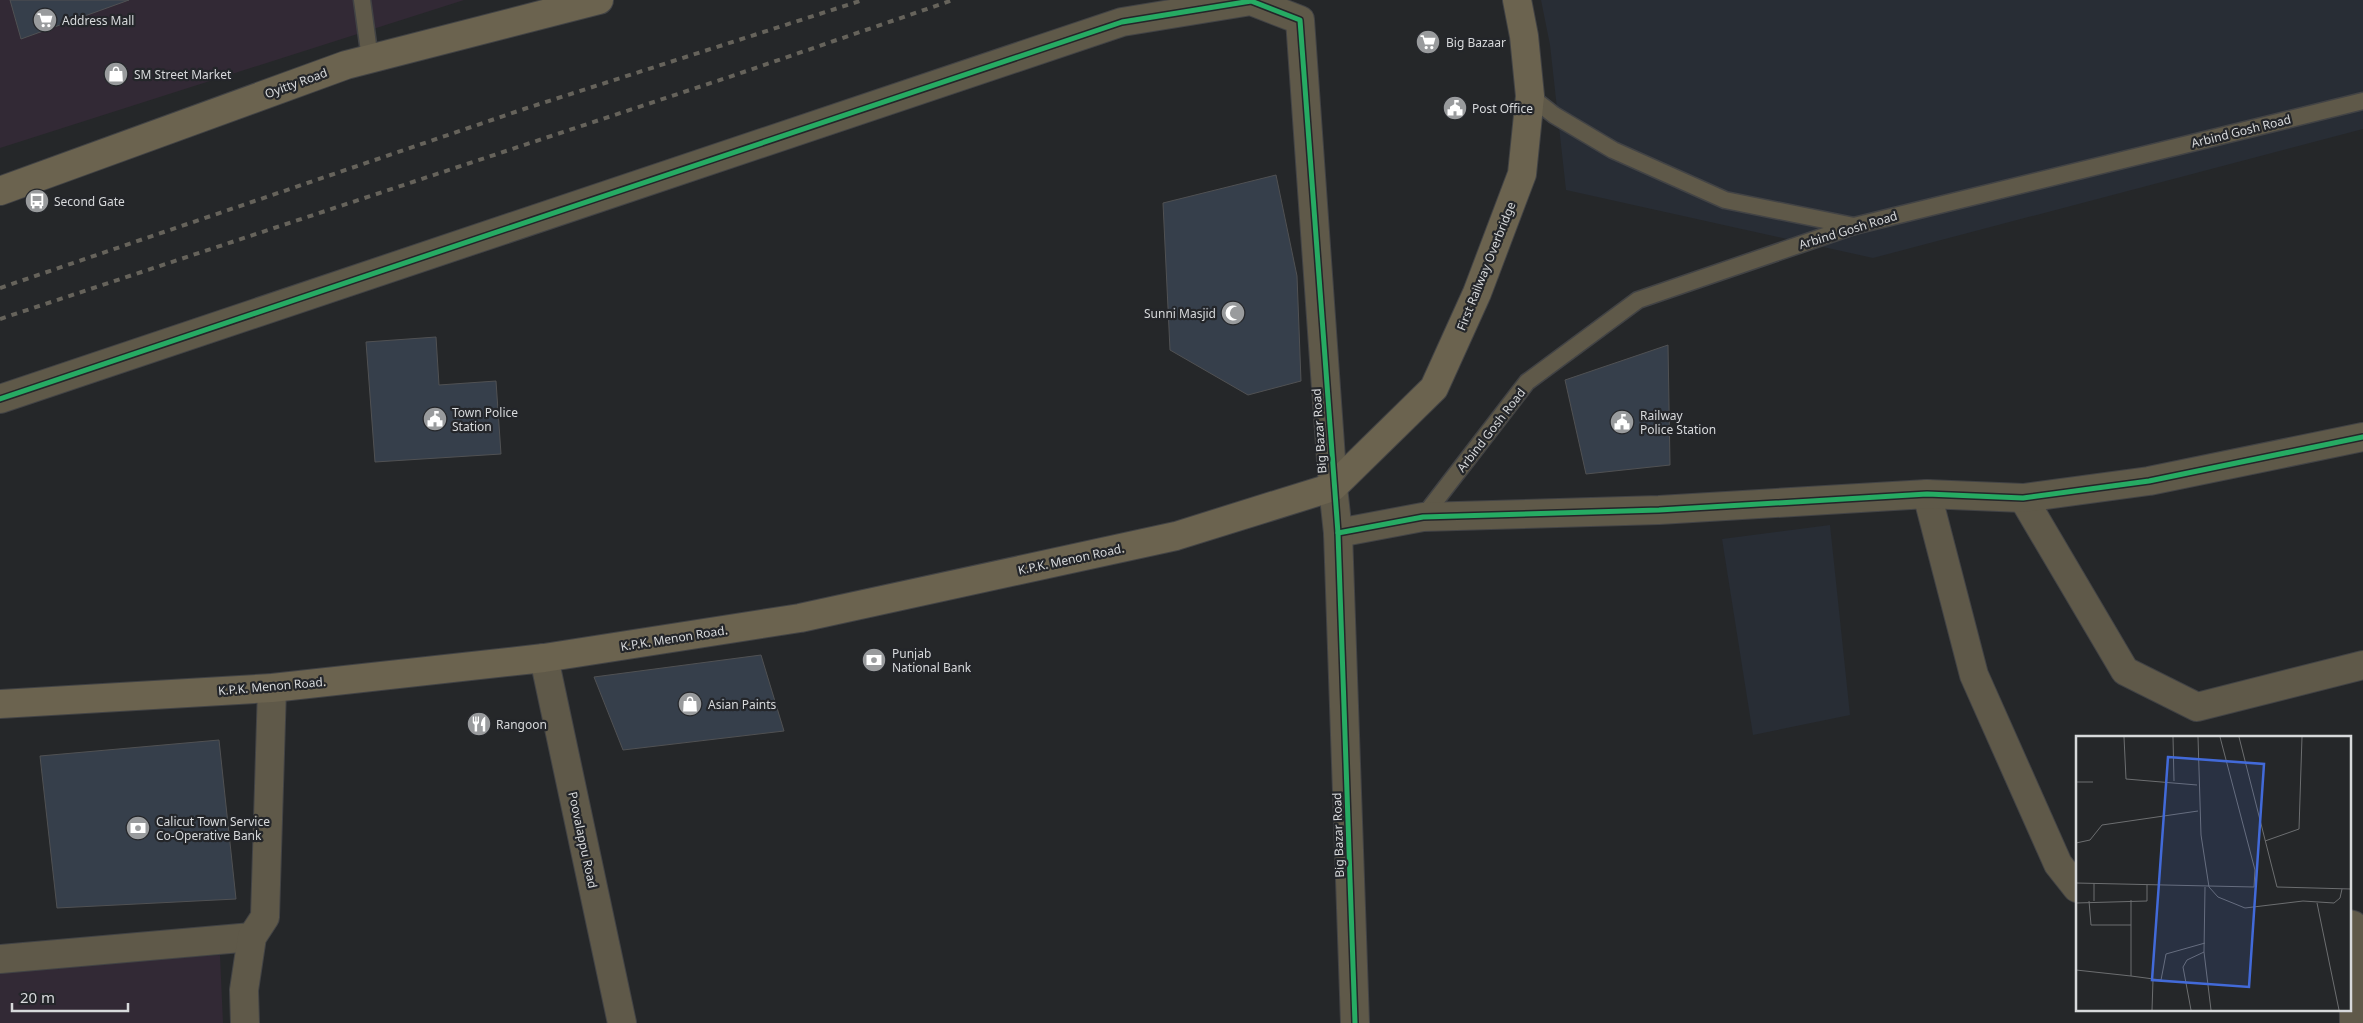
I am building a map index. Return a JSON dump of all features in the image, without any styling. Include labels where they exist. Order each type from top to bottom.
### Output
[{"type":"main road","name":"Oyitty Road","points":[[0,191],[346,65],[599,0]]},
{"type":"main road","name":"First Railway Overbridge","points":[[1333,487],[1434,388],[1477,293],[1522,174],[1530,96],[1524,36],[1516,0]]},
{"type":"main road","name":"K.P.K. Menon Road.","points":[[0,704],[272,688],[544,658],[800,618],[1176,536],[1333,487]]},
{"type":"street","name":"Big Bazar Road","points":[[0,399],[1122,22],[1251,1],[1300,20],[1333,487],[1338,533],[1355,1023]]},
{"type":"street","points":[[1338,533],[1423,518],[1658,510],[1927,494],[2024,498],[2149,481],[2363,437]]},
{"type":"street","points":[[1927,494],[1974,675],[2058,864],[2076,887]]},
{"type":"street","points":[[2024,498],[2125,671],[2197,707],[2363,665]]},
{"type":"street","name":"Poovalappu Road","points":[[544,658],[622,1023]]},
{"type":"street","points":[[245,1023],[244,990],[252,937],[265,917],[272,688]]},
{"type":"street","points":[[2350,924],[2353,925],[2357,1016]]},
{"type":"street","points":[[0,959],[252,937]]},
{"type":"lane","points":[[362,0],[370,59]]},
{"type":"lane","points":[[1530,96],[1554,115],[1613,150],[1725,200],[1854,226]]},
{"type":"lane","name":"Arbind Gosh Road","points":[[1423,518],[1527,382],[1638,300],[1854,226],[2363,101]]},
{"type":"shaded area","name":"SM Street Market","points":[[0,0],[464,0],[0,148]]},
{"type":"shaded area","points":[[1541,0],[2363,0],[2363,129],[1873,258],[1566,190],[1550,45]]},
{"type":"shaded area","points":[[1830,525],[1850,715],[1753,735],[1722,539]]},
{"type":"shaded area","points":[[220,955],[223,1023],[0,1023],[0,970]]},
{"type":"building","name":"Address Mall","points":[[10,0],[129,0],[21,39]]},
{"type":"building","name":"Sunni Masjid","points":[[1276,175],[1297,276],[1301,381],[1248,395],[1170,350],[1163,203]]},
{"type":"building","name":"Town Police Station","points":[[436,337],[439,385],[496,381],[501,454],[375,462],[366,342]]},
{"type":"building","name":"Railway Police Station","points":[[1668,345],[1670,465],[1586,474],[1565,380]]},
{"type":"building","name":"Asian Paints","points":[[761,655],[784,731],[623,750],[594,677]]},
{"type":"building","name":"Calicut Town Service Co-Operative Bank","points":[[219,740],[236,899],[57,908],[40,756]]},
{"type":"railway","points":[[0,288],[524,109],[863,0]]},
{"type":"railway","points":[[0,319],[735,75],[953,0]]},
{"type":"cycle path","points":[[0,399],[1122,22],[1251,1],[1300,20],[1338,533],[1355,1023]]},
{"type":"cycle path","points":[[1338,533],[1423,517],[1659,510],[1927,494],[2023,498],[2149,481],[2363,437]]},
{"type":"place","name":"Address Mall","points":[[45,20]]},
{"type":"place","name":"Big Bazaar","points":[[1428,42]]},
{"type":"place","name":"SM Street Market","points":[[116,74]]},
{"type":"place","name":"Post Office","points":[[1455,108]]},
{"type":"place","name":"Second Gate","points":[[37,201]]},
{"type":"place","name":"Sunni Masjid","points":[[1233,313]]},
{"type":"place","name":"Town Police Station","points":[[435,419]]},
{"type":"place","name":"Railway Police Station","points":[[1622,422]]},
{"type":"place","name":"Punjab National Bank","points":[[874,660]]},
{"type":"place","name":"Asian Paints","points":[[690,704]]},
{"type":"place","name":"Rangoon","points":[[479,724]]},
{"type":"place","name":"Calicut Town Service Co-Operative Bank","points":[[138,828]]}]
